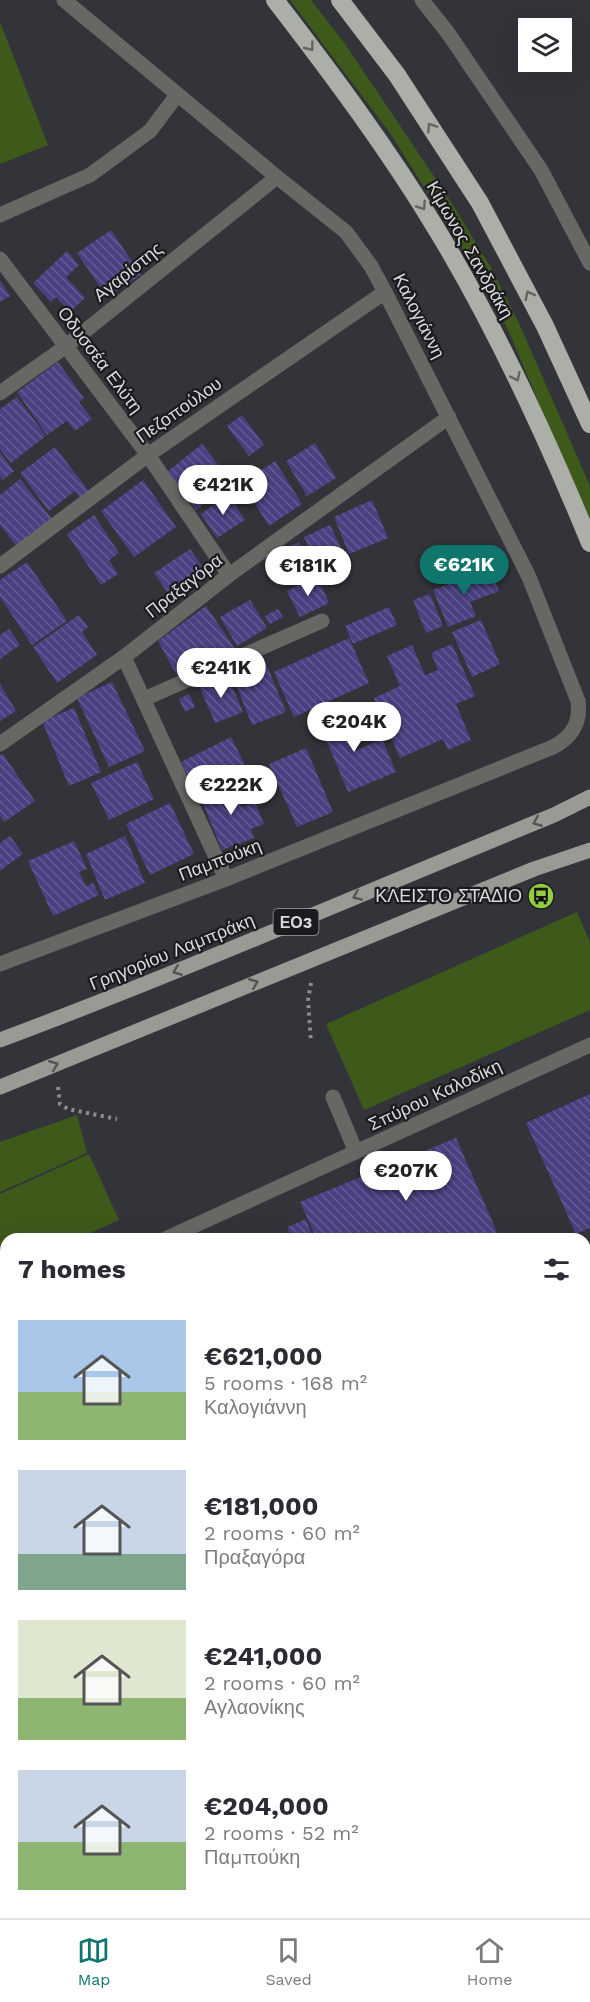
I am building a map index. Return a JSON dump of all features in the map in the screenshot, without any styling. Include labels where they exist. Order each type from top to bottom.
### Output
[{"type":"highway","name":"Κίμωνος Σανδράκη","points":[[275,0],[352,102],[437,230],[501,346],[566,484],[590,543]]},
{"type":"highway","name":"Κίμωνος Σανδράκη","points":[[340,0],[397,75],[480,203],[545,326],[590,424]]},
{"type":"main road","name":"Γρηγορίου Λαμπράκη","points":[[0,1040],[103,1002],[554,815],[590,797]]},
{"type":"main road","name":"ΕΟ3","points":[[0,1087],[523,873],[590,850]]},
{"type":"street","name":"Καλογιάννη","points":[[64,0],[346,232],[371,266],[529,577],[578,701],[580,712],[578,723],[563,742],[553,747]]},
{"type":"street","points":[[422,0],[448,33],[541,171],[590,263]]},
{"type":"street","points":[[0,215],[90,175],[150,131],[177,95]]},
{"type":"street","name":"Αγαρίστης","points":[[0,393],[65,347],[277,177]]},
{"type":"street","name":"Οδυσσέα Ελύτη","points":[[0,259],[148,455],[229,575]]},
{"type":"street","name":"Πεζοπούλου","points":[[0,566],[148,455],[385,292]]},
{"type":"street","name":"Πραξαγόρα","points":[[0,744],[124,657],[229,575],[449,417]]},
{"type":"street","points":[[144,699],[322,621]]},
{"type":"street","points":[[124,657],[226,879]]},
{"type":"street","name":"Παμπούκη","points":[[0,964],[226,879],[553,747]]},
{"type":"street","name":"Σπύρου Καλοδίκη","points":[[178,1233],[590,1045]]},
{"type":"street","points":[[333,1097],[356,1152]]},
{"type":"path","points":[[311,982],[308,1000],[311,1042]]},
{"type":"path","points":[[58,1083],[60,1104],[68,1109],[117,1119]]},
{"type":"green space","points":[[290,0],[311,0],[343,41],[453,205],[490,266],[519,323],[590,486],[590,524],[508,330],[479,274],[390,133]]},
{"type":"green space","points":[[0,22],[48,145],[0,164]]},
{"type":"green space","points":[[577,912],[590,942],[590,1010],[364,1110],[326,1024]]},
{"type":"green space","points":[[77,1115],[87,1153],[0,1192],[0,1142]]},
{"type":"green space","points":[[89,1154],[119,1220],[90,1233],[0,1233],[0,1194]]},
{"type":"building","points":[[111,230],[141,275],[107,297],[77,253]]},
{"type":"building","points":[[67,251],[79,265],[66,277],[85,298],[70,312],[56,297],[51,302],[33,283]]},
{"type":"building","points":[[0,280],[10,296],[0,302]]},
{"type":"building","points":[[58,362],[84,398],[79,402],[92,419],[75,431],[67,421],[47,435],[17,392]]},
{"type":"building","points":[[17,397],[46,436],[11,463],[0,449],[0,409]]},
{"type":"building","points":[[242,415],[264,445],[249,456],[227,426]]},
{"type":"building","points":[[315,443],[336,478],[307,496],[286,461]]},
{"type":"building","points":[[202,444],[220,467],[206,477],[218,493],[196,510],[167,472]]},
{"type":"building","points":[[55,447],[91,494],[82,500],[75,491],[49,511],[20,473]]},
{"type":"building","points":[[0,452],[14,471],[3,480],[0,476]]},
{"type":"building","points":[[275,461],[302,504],[269,526],[242,483]]},
{"type":"building","points":[[20,479],[53,520],[18,548],[0,525],[0,495]]},
{"type":"building","points":[[143,480],[176,527],[134,557],[101,511]]},
{"type":"building","points":[[228,494],[245,520],[217,538],[201,514]]},
{"type":"building","points":[[372,500],[388,538],[349,554],[334,517]]},
{"type":"building","points":[[94,515],[119,553],[109,560],[118,574],[101,585],[67,534]]},
{"type":"building","points":[[330,525],[344,554],[318,567],[304,537]]},
{"type":"building","points":[[299,542],[311,568],[277,585],[264,559]]},
{"type":"building","points":[[190,549],[209,576],[173,600],[154,573]]},
{"type":"building","points":[[27,562],[67,621],[32,645],[0,597],[0,580]]},
{"type":"building","points":[[490,569],[499,591],[470,602],[476,616],[448,627],[433,590]]},
{"type":"building","points":[[317,576],[329,603],[300,617],[287,591]]},
{"type":"building","points":[[430,594],[443,626],[426,633],[413,600]]},
{"type":"building","points":[[250,600],[267,628],[237,646],[220,617]]},
{"type":"building","points":[[206,606],[236,650],[177,676],[158,641]]},
{"type":"building","points":[[389,607],[397,625],[353,644],[345,626]]},
{"type":"building","points":[[278,609],[283,617],[270,624],[265,616]]},
{"type":"building","points":[[79,615],[88,627],[82,632],[97,655],[57,683],[33,647]]},
{"type":"building","points":[[481,620],[500,664],[472,677],[452,632]]},
{"type":"building","points":[[9,629],[20,645],[0,659],[0,635]]},
{"type":"building","points":[[349,638],[369,683],[294,717],[274,672]]},
{"type":"building","points":[[452,644],[475,696],[456,704],[471,740],[448,750],[443,739],[400,758],[374,698],[400,686],[387,656],[412,645],[425,675],[438,670],[431,653]]},
{"type":"building","points":[[265,661],[286,712],[252,725],[232,674]]},
{"type":"building","points":[[227,674],[243,712],[215,723],[199,686]]},
{"type":"building","points":[[112,682],[145,751],[109,767],[77,698]]},
{"type":"building","points":[[0,684],[16,711],[0,721]]},
{"type":"building","points":[[189,694],[195,707],[185,712],[179,699]]},
{"type":"building","points":[[335,704],[355,751],[382,739],[396,772],[348,792],[315,713]]},
{"type":"building","points":[[74,708],[101,772],[69,786],[42,721]]},
{"type":"building","points":[[231,737],[247,769],[197,794],[181,762]]},
{"type":"building","points":[[306,748],[333,812],[297,827],[269,764]]},
{"type":"building","points":[[3,754],[35,801],[4,822],[0,816],[0,755]]},
{"type":"building","points":[[137,762],[154,799],[109,820],[91,783]]},
{"type":"building","points":[[233,783],[242,807],[255,802],[264,824],[251,829],[254,838],[222,850],[200,796]]},
{"type":"building","points":[[170,803],[194,854],[150,875],[126,824]]},
{"type":"building","points":[[10,836],[23,854],[0,871],[0,843]]},
{"type":"building","points":[[125,836],[145,883],[105,900],[86,854]]},
{"type":"building","points":[[74,841],[87,869],[79,872],[86,886],[93,883],[99,895],[53,916],[28,861]]},
{"type":"building","points":[[590,1094],[590,1228],[576,1233],[526,1123]]},
{"type":"building","points":[[456,1138],[497,1233],[314,1233],[300,1202]]},
{"type":"building","points":[[306,1219],[311,1233],[290,1233],[287,1227]]},
{"type":"place","name":"ΚΛΕΙΣΤΟ ΣΤΑΔΙΟ","points":[[541,896]]}]
